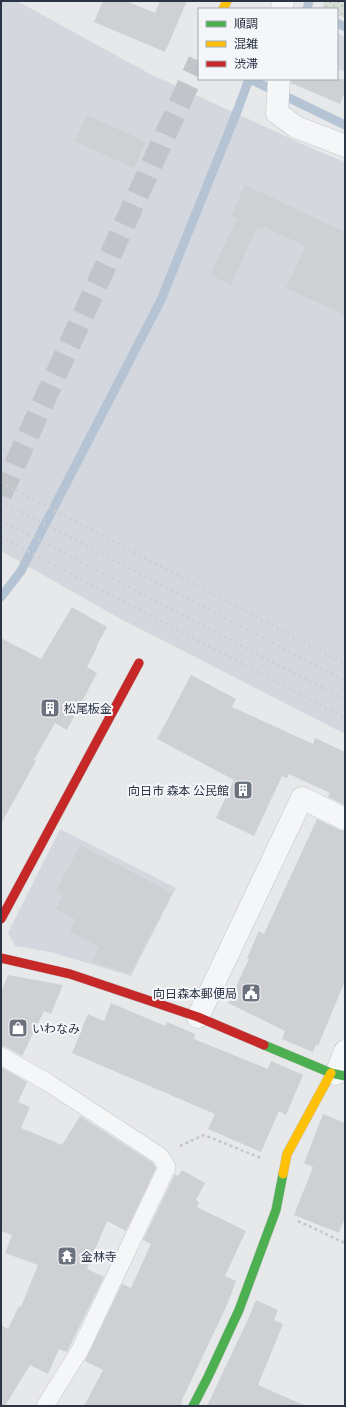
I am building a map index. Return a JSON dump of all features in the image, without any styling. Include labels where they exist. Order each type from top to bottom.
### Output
[{"type":"street","points":[[279,80],[277,113],[296,127],[345,146]]},
{"type":"street","points":[[1,919],[139,663]]},
{"type":"street","points":[[198,1017],[302,798],[345,819]]},
{"type":"street","points":[[1,958],[70,974],[198,1017],[337,1075]]},
{"type":"street","points":[[193,1406],[208,1377],[238,1310],[276,1210],[287,1154],[337,1075],[345,1051]]},
{"type":"lane","points":[[1,1056],[47,1082],[160,1156],[167,1167],[80,1350],[45,1406]]},
{"type":"path","points":[[160,1156],[204,1135],[274,1163],[279,1192]]},
{"type":"path","points":[[276,1210],[345,1243]]},
{"type":"shaded area","points":[[1,1],[17,1],[150,74],[345,162],[345,734],[119,618],[1,551]]},
{"type":"shaded area","points":[[324,1],[345,1],[345,18],[338,15],[338,8],[322,8]]},
{"type":"shaded area","points":[[338,34],[345,37],[345,72],[338,68]]},
{"type":"shaded area","points":[[60,829],[176,888],[131,976],[50,952],[15,946],[8,933]]},
{"type":"building","points":[[103,1],[126,1],[155,13],[160,1],[187,1],[165,52],[94,22]]},
{"type":"building","points":[[345,79],[345,92],[340,104],[291,83],[291,80]]},
{"type":"building","points":[[87,115],[146,142],[134,168],[74,141]]},
{"type":"building","points":[[245,185],[345,232],[345,315],[286,288],[306,246],[264,227],[263,229],[257,227],[231,285],[210,275],[237,218],[231,216]]},
{"type":"building","points":[[72,607],[107,627],[87,667],[97,673],[67,730],[55,723],[1,824],[1,638],[41,659]]},
{"type":"building","points":[[191,675],[236,699],[232,707],[313,744],[315,738],[345,752],[345,805],[328,797],[330,793],[289,774],[287,778],[282,776],[254,836],[216,818],[234,780],[157,739]]},
{"type":"building","points":[[317,819],[345,831],[345,981],[318,1046],[316,1044],[313,1052],[282,1039],[285,1031],[228,1003],[249,959],[247,958],[259,931],[264,934]]},
{"type":"building","points":[[80,845],[172,893],[130,974],[92,962],[99,947],[70,931],[76,920],[56,909],[63,895],[56,891]]},
{"type":"building","points":[[8,975],[63,985],[51,1014],[44,1011],[22,1056],[6,1047],[1,1046],[1,993]]},
{"type":"building","points":[[111,1003],[165,1026],[167,1022],[195,1034],[194,1039],[268,1069],[271,1061],[303,1075],[286,1115],[279,1111],[261,1152],[208,1129],[215,1114],[72,1053],[88,1014],[104,1021]]},
{"type":"building","points":[[1,1067],[27,1082],[18,1102],[30,1107],[21,1128],[62,1145],[80,1116],[153,1163],[156,1168],[126,1231],[107,1221],[87,1269],[104,1277],[67,1352],[59,1349],[48,1374],[30,1365],[5,1406],[1,1406],[1,1325],[8,1329],[19,1306],[21,1307],[38,1265],[5,1253],[12,1235],[1,1231]]},
{"type":"building","points":[[323,1114],[345,1123],[345,1217],[339,1233],[294,1215],[313,1167],[304,1163]]},
{"type":"building","points":[[182,1170],[205,1183],[196,1200],[199,1202],[197,1207],[246,1231],[225,1276],[236,1281],[227,1305],[182,1400],[181,1406],[84,1406],[103,1370],[85,1361],[122,1284],[131,1288],[151,1244],[143,1240],[175,1174],[178,1176]]},
{"type":"building","points":[[256,1300],[278,1310],[274,1320],[283,1324],[258,1385],[306,1406],[207,1406]]},
{"type":"waterway","points":[[307,8],[309,1]]},
{"type":"waterway","points":[[338,24],[345,27]]},
{"type":"waterway","points":[[1,597],[21,571],[161,300],[249,80]]},
{"type":"waterway","points":[[252,80],[345,125]]},
{"type":"tunnel","points":[[1,495],[198,63]]},
{"type":"railway","points":[[1,482],[345,664]]},
{"type":"railway","points":[[1,501],[345,681]]},
{"type":"railway","points":[[1,520],[345,700]]},
{"type":"railway","points":[[1,537],[345,718]]},
{"type":"traffic: fast","points":[[264,1045],[331,1073],[345,1076]]},
{"type":"traffic: fast","points":[[193,1406],[239,1310],[276,1210],[283,1174]]},
{"type":"traffic: slow","points":[[224,8],[227,1]]},
{"type":"traffic: slow","points":[[283,1174],[287,1154],[331,1073]]},
{"type":"traffic: jam","points":[[1,919],[139,663]]},
{"type":"traffic: jam","points":[[1,958],[70,974],[198,1017],[264,1045]]},
{"type":"place","name":"松尾板金","points":[[50,708]]},
{"type":"place","name":"向日市 森本 公民館","points":[[243,790]]},
{"type":"place","name":"向日森本郵便局","points":[[251,993]]},
{"type":"place","name":"いわなみ","points":[[18,1028]]},
{"type":"place","name":"金林寺","points":[[67,1256]]}]
